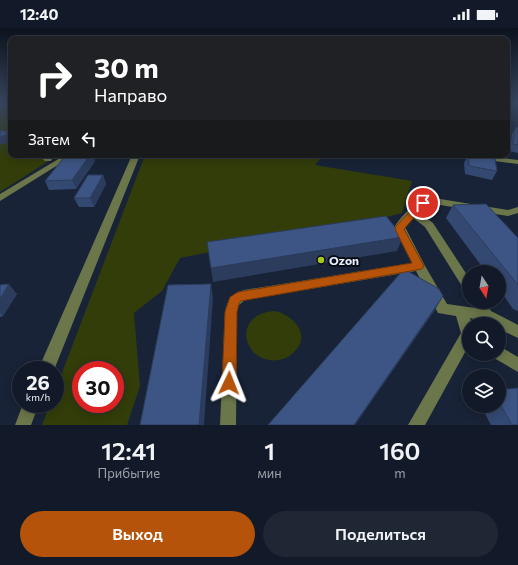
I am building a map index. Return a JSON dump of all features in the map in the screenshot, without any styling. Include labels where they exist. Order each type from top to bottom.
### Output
[{"type":"street","points":[[0,198],[65,158]]},
{"type":"street","points":[[50,361],[135,158]]},
{"type":"street","points":[[485,158],[518,162]]},
{"type":"street","points":[[518,210],[508,213],[430,201],[423,203],[400,226],[400,229],[419,266],[443,309],[486,314],[518,332]]},
{"type":"street","points":[[413,213],[429,225],[462,277]]},
{"type":"street","points":[[228,425],[231,312],[234,300],[238,297],[419,266]]},
{"type":"street","points":[[483,309],[486,314]]},
{"type":"street","points":[[461,311],[463,317]]},
{"type":"street","points":[[416,425],[462,345]]},
{"type":"street","points":[[506,357],[518,365]]},
{"type":"street","points":[[23,425],[28,413]]},
{"type":"green space","points":[[0,122],[8,122],[8,158],[53,158],[0,192]]},
{"type":"green space","points":[[144,158],[321,158],[315,165],[412,181],[402,213],[346,228],[281,238],[180,258],[162,291],[134,313],[140,386],[127,425],[42,425],[47,413],[64,413],[64,367]]},
{"type":"green space","points":[[275,311],[289,317],[294,322],[299,328],[301,340],[299,347],[288,357],[279,360],[267,360],[257,355],[250,348],[247,339],[247,329],[251,321],[261,314]]},
{"type":"building","points":[[516,127],[518,127],[518,145],[513,144]]},
{"type":"building","points":[[3,130],[8,134],[0,137],[0,131]]},
{"type":"building","points":[[64,158],[88,158],[72,180],[45,181]]},
{"type":"building","points":[[468,158],[495,159],[497,171],[469,166]]},
{"type":"building","points":[[88,175],[103,175],[90,198],[74,198]]},
{"type":"building","points":[[486,204],[518,238],[518,285],[506,270],[506,265],[502,265],[453,205]]},
{"type":"building","points":[[386,216],[403,237],[211,268],[207,242]]},
{"type":"building","points":[[404,269],[439,289],[443,296],[354,425],[268,425]]},
{"type":"building","points":[[9,284],[0,299],[0,285]]},
{"type":"building","points":[[211,284],[199,425],[140,425],[168,285]]},
{"type":"building","points":[[518,388],[518,425],[512,425],[505,413],[506,389]]},
{"type":"place","name":"Ozon","points":[[321,260]]},
{"type":"route","points":[[229,383],[231,312],[234,300],[244,295],[419,266],[401,233],[400,226],[423,203]]}]
